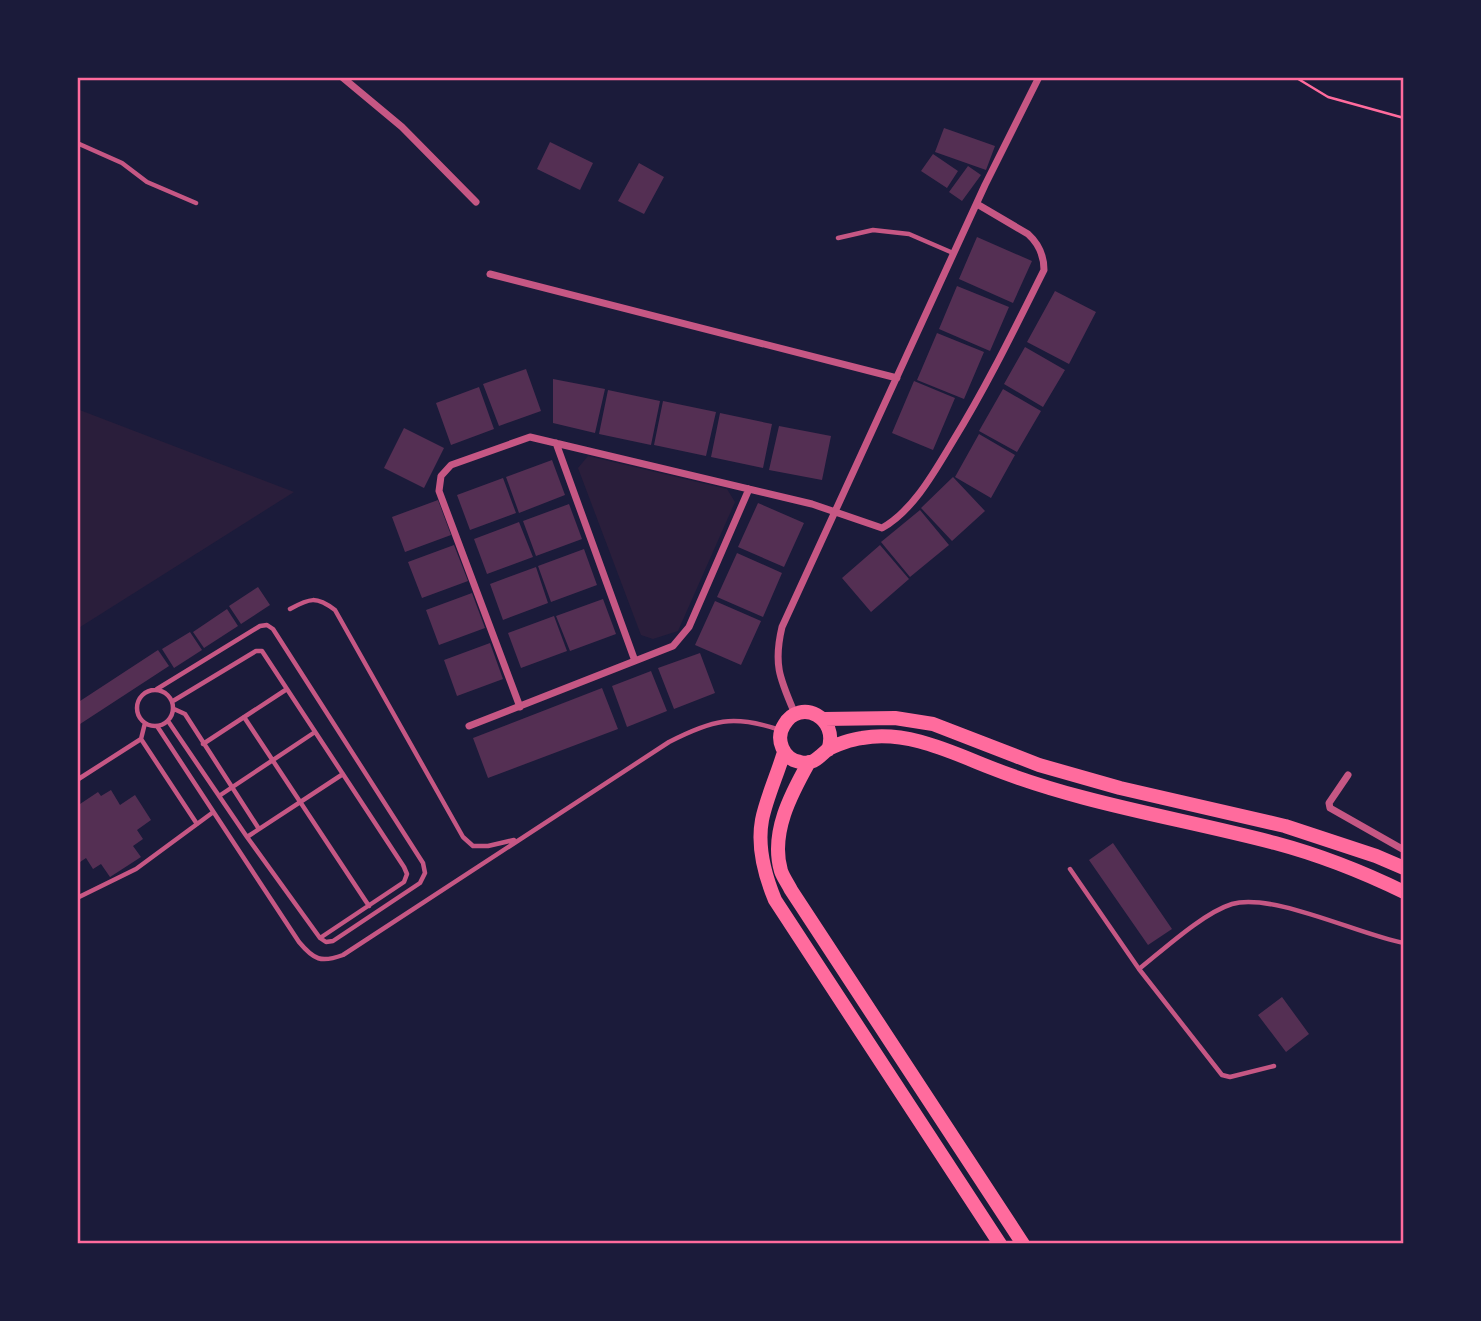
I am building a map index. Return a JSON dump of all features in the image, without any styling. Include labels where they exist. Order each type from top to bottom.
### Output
[{"type":"main road","points":[[1000,1244],[775,901],[766,879],[761,853],[762,820],[784,752],[781,730],[789,718],[810,712],[824,719],[895,718],[933,723],[1039,765],[1120,788],[1285,826],[1376,856],[1404,869]]},
{"type":"main road","points":[[824,719],[830,731],[828,750]]},
{"type":"main road","points":[[784,752],[795,761],[810,762],[817,760],[828,750],[862,738],[891,737],[928,743],[1035,785],[1277,844],[1364,873],[1404,892]]},
{"type":"main road","points":[[810,762],[790,795],[778,839],[781,871],[1023,1244]]},
{"type":"street","points":[[342,77],[402,127],[476,202]]},
{"type":"street","points":[[794,715],[776,663],[782,627],[954,253],[1039,77]]},
{"type":"street","points":[[520,707],[439,491],[441,476],[451,466],[530,437],[834,510],[882,528],[893,521],[924,488],[986,386],[1044,270],[1044,260],[1035,241],[1028,234],[977,204]]},
{"type":"street","points":[[491,274],[897,378]]},
{"type":"street","points":[[556,443],[635,661]]},
{"type":"street","points":[[469,726],[673,646],[689,627],[749,489]]},
{"type":"street","points":[[1348,775],[1329,803],[1330,808],[1404,850]]},
{"type":"lane","points":[[77,143],[122,163],[147,182],[196,203]]},
{"type":"lane","points":[[838,238],[873,230],[909,234],[954,253]]},
{"type":"lane","points":[[290,609],[309,599],[323,601],[335,610],[463,837],[473,846],[488,846],[519,839]]},
{"type":"lane","points":[[157,689],[166,693],[173,701],[174,709],[168,721],[157,726],[145,723],[139,716],[137,707],[140,698],[147,691],[157,689],[260,626],[267,625],[273,629],[423,863],[425,873],[420,883],[333,941],[326,942],[320,938],[247,837],[168,721]]},
{"type":"lane","points":[[173,701],[256,651],[262,651],[404,867],[407,874],[404,882],[320,938]]},
{"type":"lane","points":[[203,744],[287,689]]},
{"type":"lane","points":[[174,709],[185,714],[259,829]]},
{"type":"lane","points":[[244,717],[369,906]]},
{"type":"lane","points":[[157,726],[299,942],[311,956],[328,961],[343,955],[669,742],[717,722],[740,719],[781,730]]},
{"type":"lane","points":[[77,780],[141,740],[145,723]]},
{"type":"lane","points":[[219,796],[316,733]]},
{"type":"lane","points":[[141,740],[197,824]]},
{"type":"lane","points":[[247,837],[342,774]]},
{"type":"lane","points":[[77,896],[136,869],[212,813]]},
{"type":"lane","points":[[1070,869],[1139,969],[1222,1075],[1230,1077],[1274,1066]]},
{"type":"lane","points":[[1139,969],[1203,920],[1231,904],[1255,901],[1404,943]]},
{"type":"path","points":[[1295,77],[1328,97],[1404,118]]},
{"type":"shaded area","points":[[77,409],[294,492],[77,629]]},
{"type":"shaded area","points":[[588,456],[727,489],[735,502],[678,631],[653,639],[641,635],[578,468]]},
{"type":"building","points":[[944,128],[995,146],[986,170],[935,152]]},
{"type":"building","points":[[550,142],[593,163],[580,190],[537,169]]},
{"type":"building","points":[[933,154],[958,171],[947,188],[921,171]]},
{"type":"building","points":[[639,163],[664,177],[644,214],[618,201]]},
{"type":"building","points":[[968,166],[981,175],[962,201],[949,192]]},
{"type":"building","points":[[977,237],[1032,261],[1013,303],[959,279]]},
{"type":"building","points":[[957,286],[1009,307],[990,351],[939,329]]},
{"type":"building","points":[[1055,291],[1096,312],[1069,364],[1027,342]]},
{"type":"building","points":[[937,333],[984,352],[964,399],[917,380]]},
{"type":"building","points":[[1025,347],[1065,370],[1043,407],[1004,384]]},
{"type":"building","points":[[526,369],[541,411],[499,426],[483,384]]},
{"type":"building","points":[[553,379],[605,389],[595,433],[553,423]]},
{"type":"building","points":[[914,381],[955,398],[933,450],[892,433]]},
{"type":"building","points":[[479,387],[494,429],[451,445],[436,403]]},
{"type":"building","points":[[1003,389],[1041,411],[1017,452],[979,431]]},
{"type":"building","points":[[608,390],[660,401],[651,445],[599,434]]},
{"type":"building","points":[[663,401],[716,412],[706,456],[654,445]]},
{"type":"building","points":[[720,413],[772,424],[763,468],[711,457]]},
{"type":"building","points":[[779,426],[831,436],[822,480],[769,470]]},
{"type":"building","points":[[404,428],[444,448],[424,488],[384,468]]},
{"type":"building","points":[[979,434],[1015,455],[991,498],[955,477]]},
{"type":"building","points":[[552,460],[565,495],[519,513],[506,477]]},
{"type":"building","points":[[953,477],[985,511],[952,541],[921,508]]},
{"type":"building","points":[[503,478],[516,513],[470,530],[457,495]]},
{"type":"building","points":[[438,500],[451,535],[405,552],[392,517]]},
{"type":"building","points":[[758,503],[804,523],[784,567],[738,547]]},
{"type":"building","points":[[569,504],[582,539],[536,556],[523,521]]},
{"type":"building","points":[[920,510],[949,545],[910,577],[881,542]]},
{"type":"building","points":[[519,522],[533,557],[487,574],[474,539]]},
{"type":"building","points":[[454,545],[468,581],[422,598],[408,562]]},
{"type":"building","points":[[880,545],[909,579],[871,612],[842,578]]},
{"type":"building","points":[[584,549],[597,585],[551,602],[538,566]]},
{"type":"building","points":[[737,553],[782,573],[763,617],[717,597]]},
{"type":"building","points":[[536,567],[548,603],[503,620],[490,584]]},
{"type":"building","points":[[258,587],[270,605],[241,624],[229,606]]},
{"type":"building","points":[[472,593],[485,628],[439,645],[426,610]]},
{"type":"building","points":[[603,599],[616,634],[570,651],[556,616]]},
{"type":"building","points":[[715,601],[761,621],[741,665],[695,645]]},
{"type":"building","points":[[227,609],[238,626],[204,648],[193,632]]},
{"type":"building","points":[[554,616],[567,651],[521,668],[508,633]]},
{"type":"building","points":[[190,632],[202,650],[174,668],[162,649]]},
{"type":"building","points":[[490,643],[503,679],[457,696],[444,660]]},
{"type":"building","points":[[158,650],[169,666],[77,726],[77,703]]},
{"type":"building","points":[[700,653],[715,693],[674,709],[658,668]]},
{"type":"building","points":[[651,671],[667,711],[627,727],[612,686]]},
{"type":"building","points":[[602,688],[618,729],[488,778],[473,738]]},
{"type":"building","points":[[111,790],[120,805],[135,795],[151,820],[137,830],[143,839],[133,846],[141,857],[110,877],[101,864],[93,869],[86,858],[77,864],[77,806],[98,792],[101,796]]},
{"type":"building","points":[[1113,843],[1172,929],[1148,945],[1089,860]]},
{"type":"building","points":[[1282,997],[1309,1034],[1286,1052],[1258,1015]]}]
